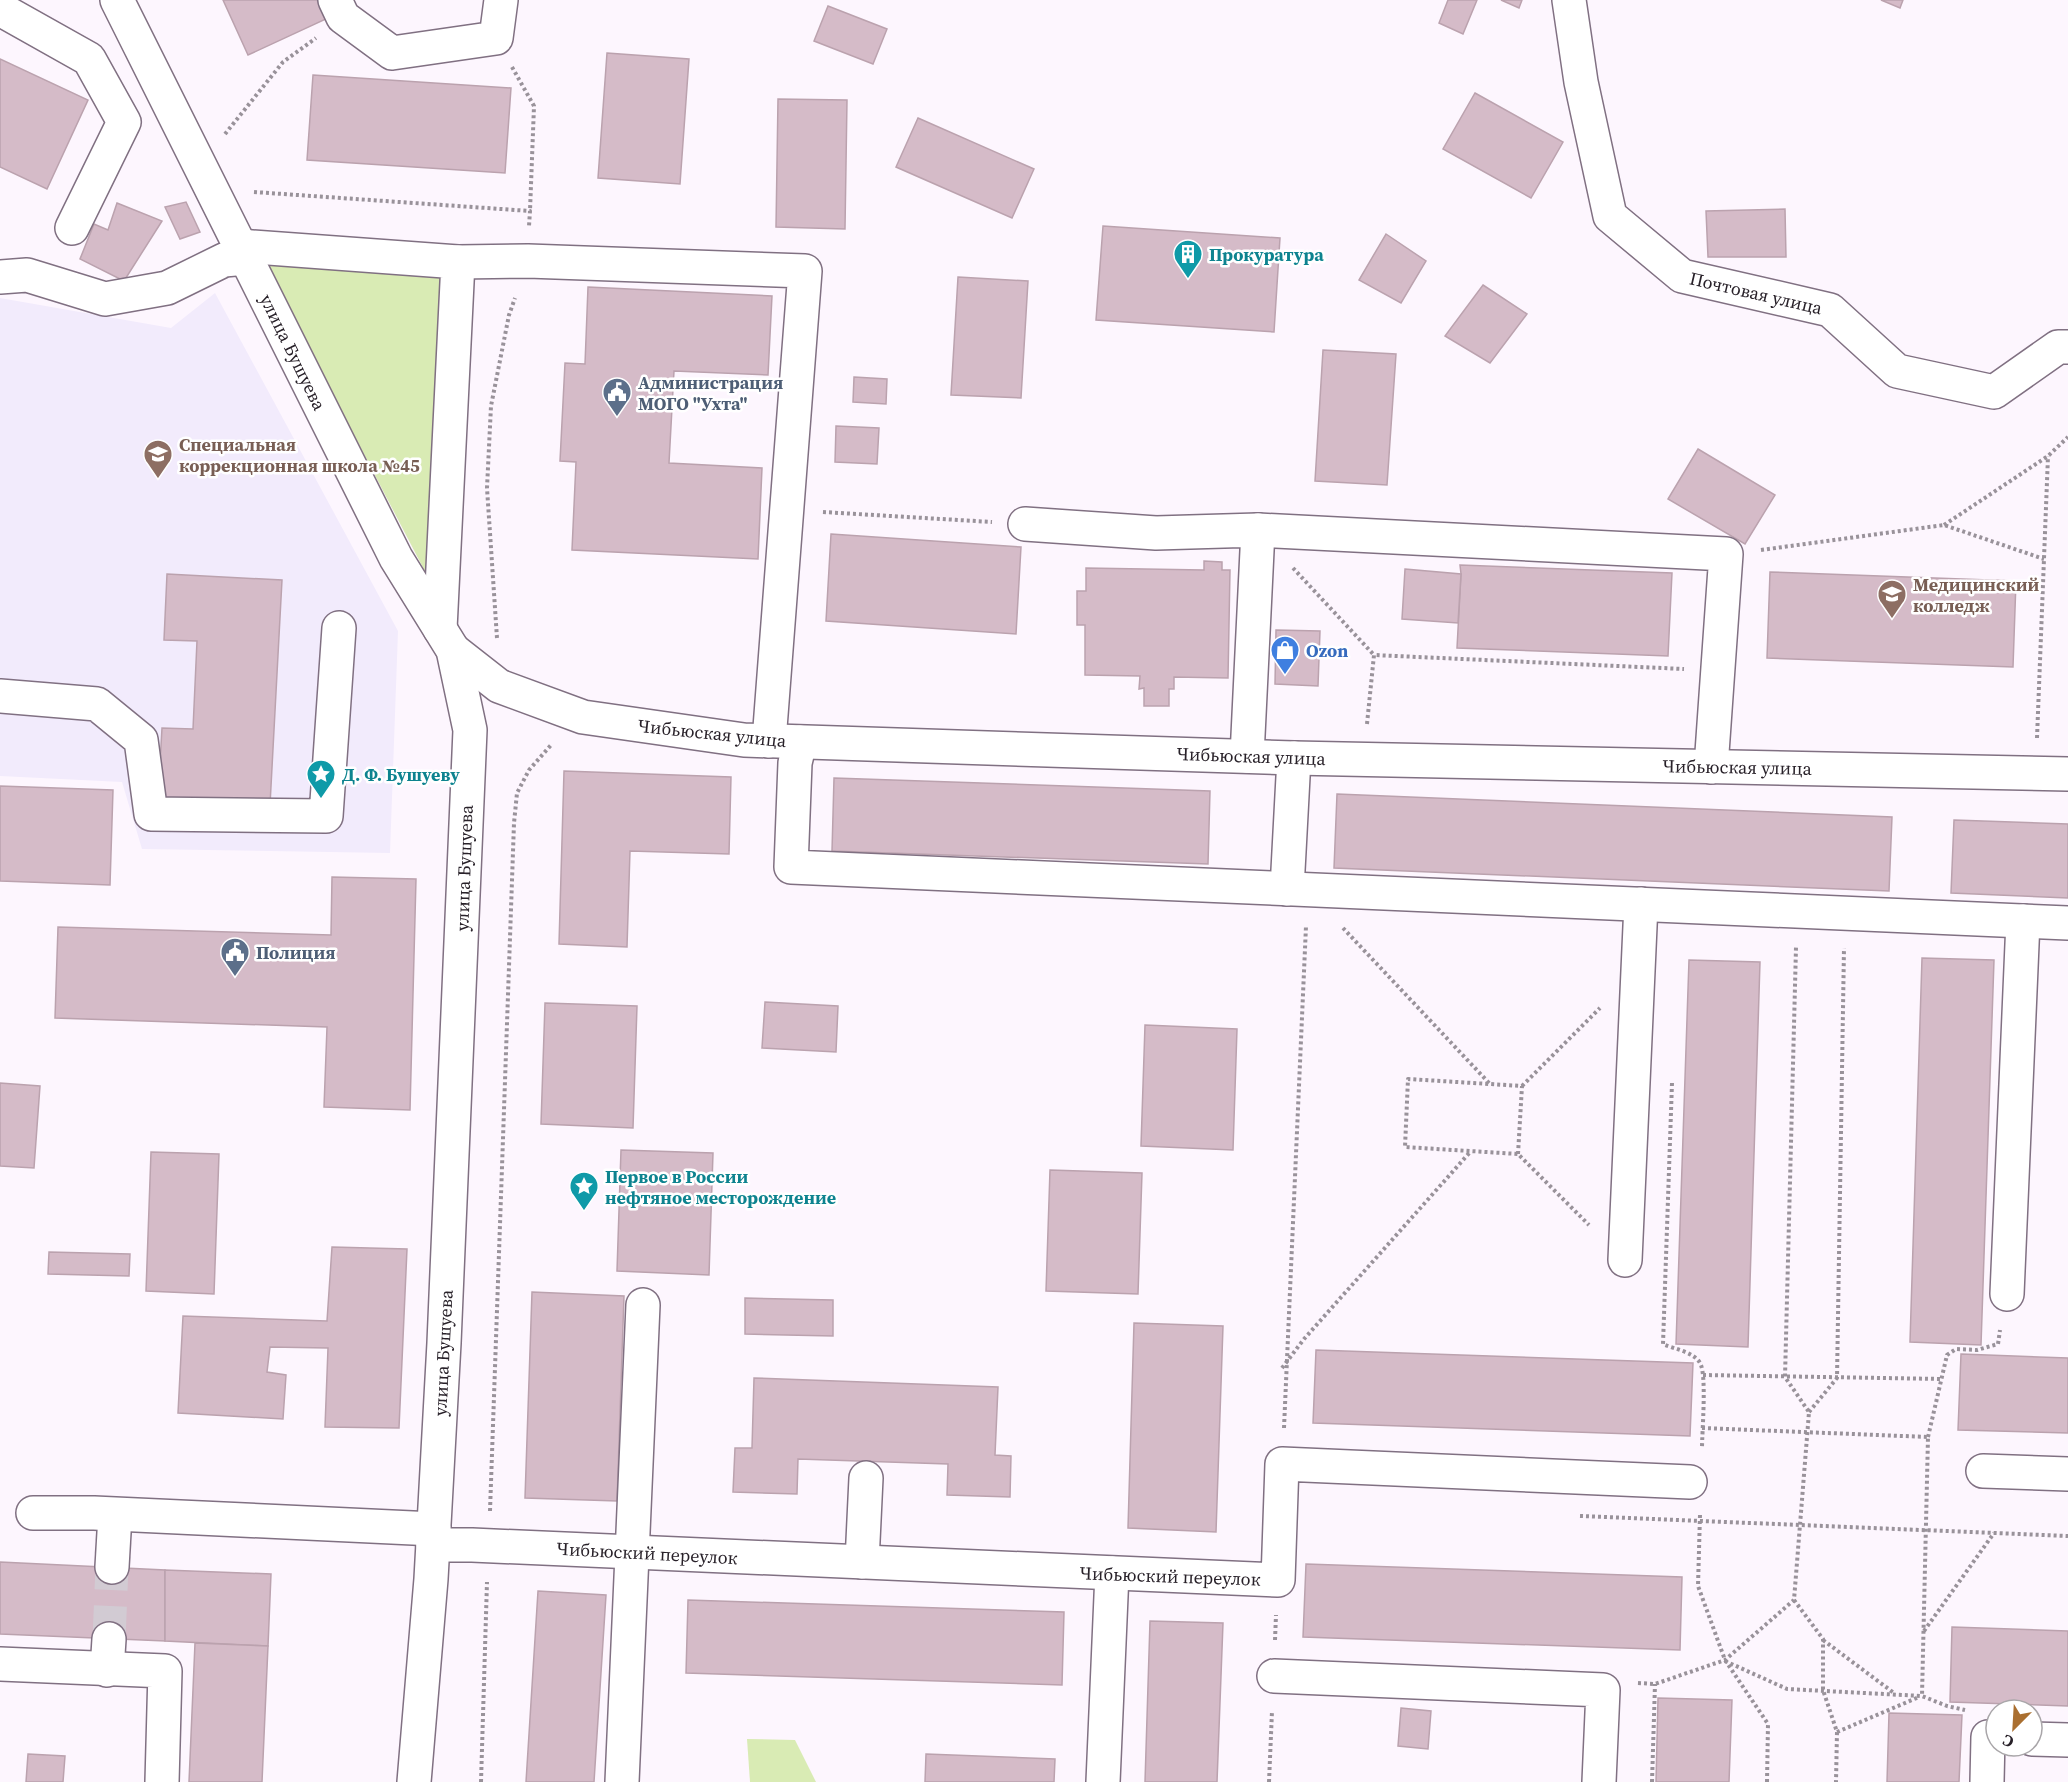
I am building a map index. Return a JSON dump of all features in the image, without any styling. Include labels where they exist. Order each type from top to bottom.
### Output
[{"type":"street","name":"улица Бушуева","points":[[117,0],[396,558],[447,640],[470,730],[444,1343],[433,1537],[414,1782]]},
{"type":"street","points":[[339,9],[392,54],[496,38],[501,0]]},
{"type":"street","name":"Почтовая улица","points":[[1569,0],[1581,82],[1610,216],[1682,276],[1830,310],[1897,371],[1994,392],[2058,347],[2068,347]]},
{"type":"street","points":[[0,9],[89,59],[124,122],[72,228]]},
{"type":"street","points":[[0,277],[27,275],[105,299],[167,288],[243,252],[458,262],[528,261],[805,272],[786,510],[791,867],[2068,923]]},
{"type":"street","points":[[447,640],[458,262]]},
{"type":"street","points":[[1026,524],[1156,533],[1258,530],[1726,554],[1711,767]]},
{"type":"street","points":[[1247,756],[1258,530]]},
{"type":"street","points":[[0,696],[97,704],[141,740],[151,814],[326,816],[339,628]]},
{"type":"street","name":"Чибьюская улица","points":[[447,640],[499,686],[583,717],[744,740],[788,749],[1247,756],[1293,768],[1711,767],[2068,774]]},
{"type":"street","points":[[1293,768],[1297,889]]},
{"type":"street","points":[[1625,1260],[1641,904]]},
{"type":"street","points":[[2007,1294],[2023,921]]},
{"type":"street","points":[[622,1782],[642,1305]]},
{"type":"street","points":[[1282,1464],[1697,1484]]},
{"type":"street","name":"Чибьюский переулок","points":[[33,1513],[115,1515],[433,1537],[489,1546],[1278,1580],[1282,1464]]},
{"type":"street","points":[[1983,1471],[2068,1474]]},
{"type":"street","points":[[862,1562],[866,1478]]},
{"type":"street","points":[[112,1568],[115,1515]]},
{"type":"street","points":[[1103,1782],[1112,1573]]},
{"type":"street","points":[[0,1664],[108,1654],[165,1671],[162,1782]]},
{"type":"street","points":[[1274,1676],[1603,1690],[1599,1782]]},
{"type":"street","points":[[2044,1739],[2068,1740]]},
{"type":"street","points":[[1987,1782],[1990,1758]]},
{"type":"path","points":[[224,136],[283,62],[339,9]]},
{"type":"path","points":[[496,38],[534,106],[530,211]]},
{"type":"path","points":[[1726,554],[1944,525],[2048,456],[2068,437]]},
{"type":"path","points":[[2036,748],[2048,456]]},
{"type":"path","points":[[786,510],[1026,524]]},
{"type":"path","points":[[1944,525],[2044,559]]},
{"type":"path","points":[[1258,530],[1374,655],[1717,670]]},
{"type":"path","points":[[1366,731],[1374,655]]},
{"type":"path","points":[[481,1782],[514,822],[517,793],[529,770],[549,746],[559,743]]},
{"type":"path","points":[[1297,889],[1491,1084]]},
{"type":"path","points":[[1282,1464],[1287,1361],[1297,889]]},
{"type":"path","points":[[1797,911],[1785,1377],[1809,1412]]},
{"type":"path","points":[[1845,913],[1837,1378],[1809,1412],[1794,1600],[1823,1640],[1895,1693]]},
{"type":"path","points":[[1518,1154],[1522,1086],[1638,971]]},
{"type":"path","points":[[1522,1086],[1408,1079],[1405,1147],[1518,1154],[1625,1260]]},
{"type":"path","points":[[1672,1082],[1663,1344],[1691,1355],[1700,1363],[1703,1376],[1702,1428],[1697,1484],[1698,1586],[1725,1660],[1768,1724],[1767,1782]]},
{"type":"path","points":[[1282,1368],[1471,1151]]},
{"type":"path","points":[[1922,1696],[1928,1437],[1947,1355],[1956,1349],[1977,1350],[1998,1344],[2007,1294]]},
{"type":"path","points":[[1703,1376],[1942,1379]]},
{"type":"path","points":[[1702,1428],[1928,1437]]},
{"type":"path","points":[[1923,1632],[1994,1533]]},
{"type":"path","points":[[1725,1660],[1794,1600]]},
{"type":"path","points":[[1823,1640],[1824,1690],[1837,1732],[1836,1782]]},
{"type":"path","points":[[1725,1660],[1787,1689],[1922,1696],[1947,1706],[1966,1710],[1975,1718],[1984,1732]]},
{"type":"path","points":[[1652,1782],[1655,1684]]},
{"type":"path","points":[[1837,1732],[1922,1696]]},
{"type":"shaded area","name":"Специальная коррекционная школа №45","points":[[215,293],[398,631],[390,853],[142,849],[122,782],[0,776],[0,298],[171,328]]},
{"type":"green space","points":[[263,260],[444,276],[431,583]]},
{"type":"green space","points":[[747,1739],[795,1740],[816,1782],[750,1782]]},
{"type":"building","points":[[223,0],[317,0],[326,19],[248,55]]},
{"type":"building","points":[[1448,0],[1477,0],[1463,34],[1439,23]]},
{"type":"building","points":[[1501,0],[1522,0],[1519,8]]},
{"type":"building","points":[[1881,0],[1903,0],[1900,8]]},
{"type":"building","points":[[828,6],[887,29],[873,64],[814,41]]},
{"type":"building","points":[[607,53],[689,59],[680,184],[598,178]]},
{"type":"building","points":[[0,59],[88,100],[47,189],[0,167]]},
{"type":"building","points":[[313,75],[511,88],[505,173],[307,160]]},
{"type":"building","points":[[1475,93],[1563,142],[1531,198],[1443,149]]},
{"type":"building","points":[[778,99],[847,100],[845,229],[776,227]]},
{"type":"building","points":[[918,118],[1034,169],[1012,218],[896,167]]},
{"type":"building","points":[[186,202],[200,232],[180,239],[165,207]]},
{"type":"building","points":[[117,203],[162,221],[124,281],[80,259],[94,224],[108,230]]},
{"type":"building","points":[[1785,209],[1786,257],[1708,257],[1706,211]]},
{"type":"building","name":"Прокуратура","points":[[1103,226],[1280,238],[1274,332],[1096,320]]},
{"type":"building","points":[[1386,234],[1426,261],[1401,303],[1359,280]]},
{"type":"building","points":[[958,277],[1028,281],[1021,398],[951,395]]},
{"type":"building","points":[[1483,285],[1527,314],[1490,363],[1445,336]]},
{"type":"building","name":"Администрация МОГО \"Ухта\"","points":[[588,287],[772,296],[768,375],[674,371],[669,463],[762,468],[758,559],[572,550],[576,462],[560,461],[565,363],[585,364]]},
{"type":"building","points":[[1323,350],[1396,354],[1387,485],[1315,481]]},
{"type":"building","points":[[854,377],[887,379],[886,404],[853,402]]},
{"type":"building","points":[[836,426],[879,428],[877,464],[835,462]]},
{"type":"building","points":[[1698,449],[1775,495],[1745,544],[1668,499]]},
{"type":"building","points":[[831,534],[1021,547],[1016,634],[826,621]]},
{"type":"building","points":[[1204,561],[1222,562],[1222,570],[1230,570],[1228,678],[1174,677],[1174,689],[1169,689],[1169,706],[1144,706],[1144,688],[1139,689],[1140,676],[1085,675],[1085,625],[1077,625],[1077,591],[1086,591],[1086,568],[1204,570]]},
{"type":"building","points":[[1460,565],[1672,573],[1668,656],[1457,648]]},
{"type":"building","points":[[1405,569],[1461,574],[1458,623],[1402,619]]},
{"type":"building","name":"Медицинский колледж","points":[[1770,572],[2016,581],[2013,667],[1767,658]]},
{"type":"building","points":[[167,574],[282,580],[270,805],[158,799],[162,728],[193,729],[197,641],[164,640]]},
{"type":"building","points":[[1276,630],[1320,631],[1318,686],[1275,684]]},
{"type":"building","points":[[564,771],[731,777],[729,854],[630,851],[627,947],[559,944]]},
{"type":"building","points":[[834,778],[1210,791],[1208,864],[832,851]]},
{"type":"building","points":[[0,786],[113,790],[110,885],[0,881]]},
{"type":"building","points":[[1337,794],[1892,817],[1889,891],[1334,868]]},
{"type":"building","points":[[1954,820],[2068,824],[2068,898],[1951,893]]},
{"type":"building","name":"Полиция","points":[[332,877],[416,879],[410,1110],[324,1107],[327,1027],[55,1018],[58,927],[331,935]]},
{"type":"building","points":[[1922,958],[1994,960],[1981,1345],[1910,1342]]},
{"type":"building","points":[[1689,960],[1760,962],[1748,1347],[1676,1344]]},
{"type":"building","points":[[765,1002],[838,1006],[836,1052],[762,1048]]},
{"type":"building","points":[[545,1003],[637,1006],[633,1128],[541,1124]]},
{"type":"building","points":[[1145,1025],[1237,1029],[1233,1150],[1141,1146]]},
{"type":"building","points":[[0,1083],[40,1086],[34,1168],[0,1166]]},
{"type":"building","points":[[621,1150],[713,1153],[709,1275],[617,1271]]},
{"type":"building","points":[[151,1152],[219,1154],[214,1294],[146,1291]]},
{"type":"building","points":[[1050,1170],[1142,1173],[1138,1294],[1046,1291]]},
{"type":"building","points":[[332,1247],[407,1249],[399,1428],[325,1427],[328,1348],[270,1347],[267,1372],[286,1375],[283,1419],[178,1413],[183,1316],[327,1321]]},
{"type":"building","points":[[49,1252],[130,1254],[129,1276],[48,1274]]},
{"type":"building","points":[[532,1292],[624,1296],[617,1501],[525,1498]]},
{"type":"building","points":[[745,1298],[833,1300],[833,1336],[745,1334]]},
{"type":"building","points":[[1134,1323],[1223,1326],[1216,1532],[1128,1528]]},
{"type":"building","points":[[1316,1350],[1693,1363],[1690,1436],[1313,1423]]},
{"type":"building","points":[[1961,1354],[2068,1358],[2068,1433],[1958,1430]]},
{"type":"building","points":[[754,1378],[998,1387],[995,1455],[1011,1456],[1010,1497],[947,1495],[948,1464],[798,1459],[797,1494],[733,1492],[735,1448],[752,1448]]},
{"type":"building","points":[[0,1562],[165,1570],[165,1641],[0,1634]]},
{"type":"building","points":[[1306,1564],[1682,1577],[1680,1650],[1303,1637]]},
{"type":"building","points":[[165,1570],[271,1574],[268,1646],[165,1641]]},
{"type":"building","points":[[538,1591],[606,1595],[594,1782],[526,1782]]},
{"type":"building","points":[[688,1600],[1064,1612],[1062,1685],[686,1673]]},
{"type":"building","points":[[1150,1621],[1223,1623],[1217,1782],[1145,1782]]},
{"type":"building","points":[[1952,1627],[2068,1631],[2068,1706],[2044,1705],[2044,1698],[1984,1698],[1984,1703],[1950,1702]]},
{"type":"building","points":[[195,1643],[268,1646],[262,1782],[189,1782]]},
{"type":"building","points":[[1658,1698],[1732,1700],[1729,1782],[1656,1782]]},
{"type":"building","points":[[1401,1708],[1431,1711],[1428,1749],[1398,1746]]},
{"type":"building","points":[[1889,1713],[1962,1715],[1959,1782],[1887,1782]]},
{"type":"building","points":[[28,1754],[65,1756],[63,1782],[26,1782]]},
{"type":"building","points":[[926,1754],[1055,1759],[1054,1782],[925,1782]]},
{"type":"tunnel","points":[[109,1639],[112,1567]]},
{"type":"place","name":"Прокуратура","points":[[1188,280]]},
{"type":"place","name":"Администрация МОГО \"Ухта\"","points":[[617,418]]},
{"type":"place","name":"Специальная коррекционная школа №45","points":[[158,480]]},
{"type":"place","name":"Медицинский колледж","points":[[1892,620]]},
{"type":"place","name":"Ozon","points":[[1285,676]]},
{"type":"place","name":"Д. Ф. Бушуеву","points":[[321,800]]},
{"type":"place","name":"Полиция","points":[[235,978]]},
{"type":"place","name":"Первое в России нефтяное месторождение","points":[[584,1212]]}]
